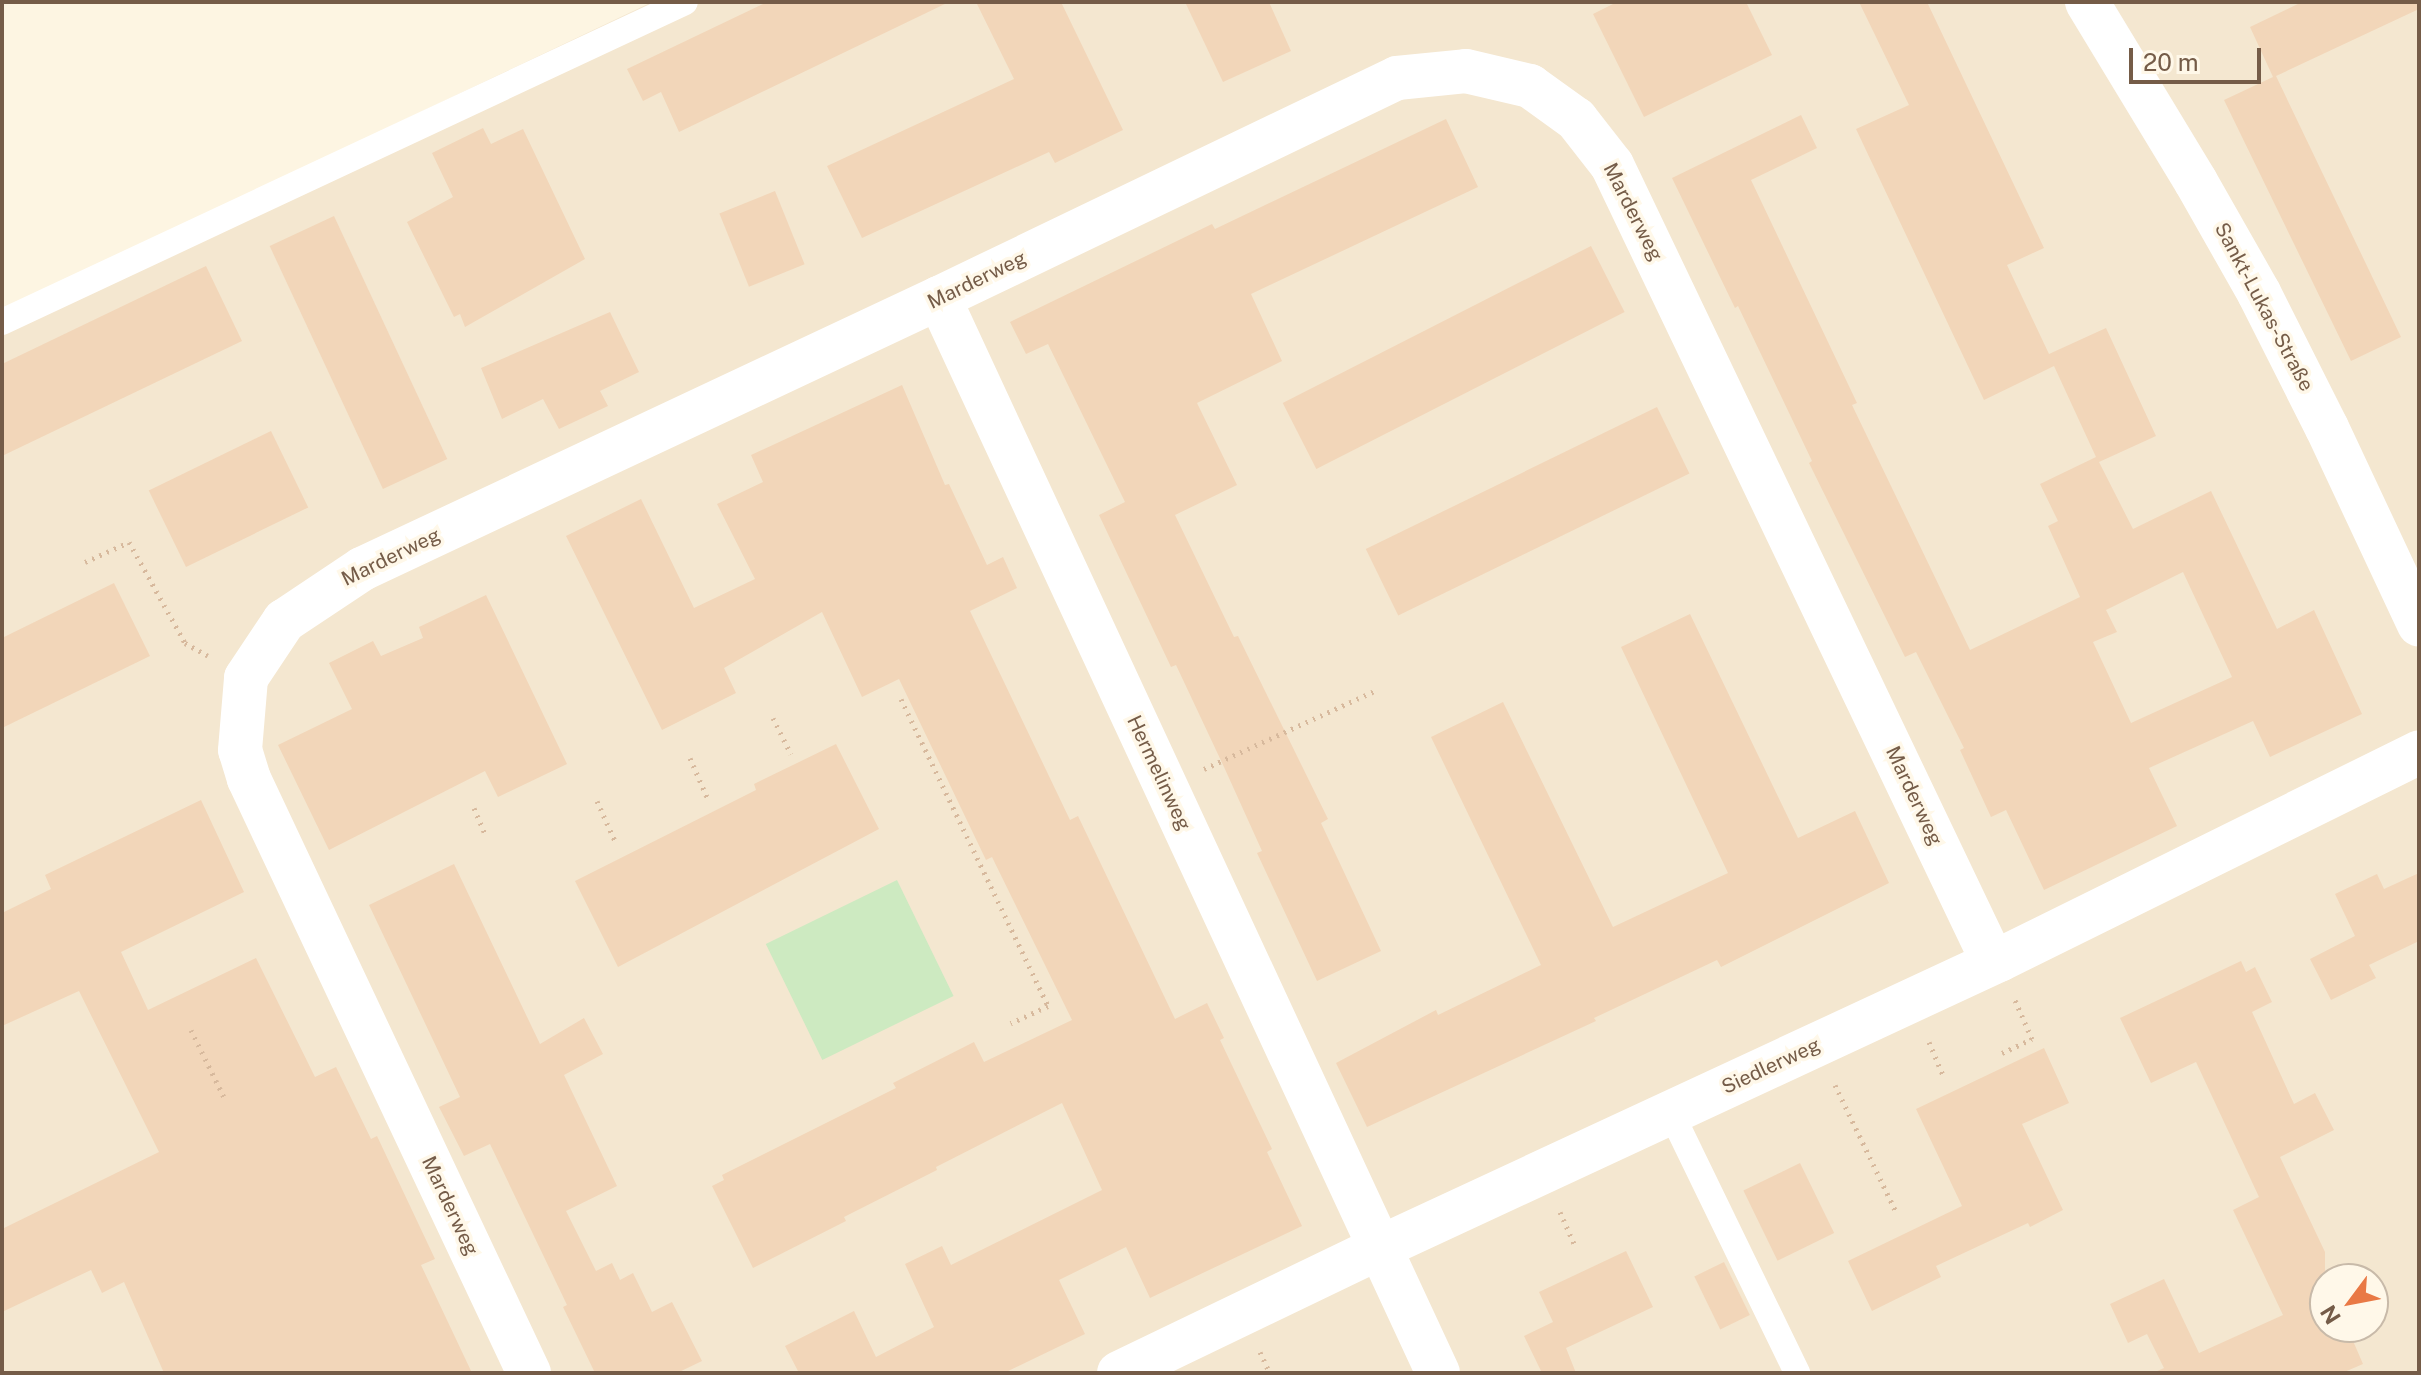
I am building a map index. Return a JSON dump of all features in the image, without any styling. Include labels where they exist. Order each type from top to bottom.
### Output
[{"type":"street","name":"Sankt-Lukas-Straße","points":[[2087,2],[2259,293],[2327,428],[2419,624]]},
{"type":"street","name":"Marderweg","points":[[529,1373],[249,779],[240,750],[246,678],[284,621],[344,578],[1397,78],[1466,71],[1530,86],[1576,119],[1624,186],[1996,961]]},
{"type":"street","name":"Hermelinweg","points":[[939,298],[1438,1373]]},
{"type":"street","name":"Siedlerweg","points":[[1119,1373],[1379,1248],[1996,961],[2419,752]]},
{"type":"lane","points":[[2,322],[685,2]]},
{"type":"lane","points":[[1671,1113],[1797,1373]]},
{"type":"path","points":[[85,562],[129,542],[185,643]]},
{"type":"path","points":[[1166,787],[1374,691]]},
{"type":"path","points":[[901,699],[1048,1006],[1011,1023]]},
{"type":"path","points":[[773,718],[791,754]]},
{"type":"path","points":[[690,758],[707,797]]},
{"type":"path","points":[[597,801],[616,843]]},
{"type":"path","points":[[474,808],[486,836]]},
{"type":"path","points":[[1996,961],[2032,1039],[2002,1053]]},
{"type":"path","points":[[191,1030],[224,1097]]},
{"type":"path","points":[[1815,1045],[1897,1214]]},
{"type":"shaded area","points":[[652,2],[2419,2],[2419,1373],[2,1373],[2,311]]},
{"type":"green space","points":[[897,880],[954,996],[822,1060],[766,944]]},
{"type":"building","points":[[767,2],[949,2],[679,132],[661,92],[643,101],[627,69]]},
{"type":"building","points":[[976,2],[1061,2],[1123,130],[1055,163],[1049,152],[862,238],[827,166],[1014,79]]},
{"type":"building","points":[[1185,2],[1269,2],[1291,51],[1223,82]]},
{"type":"building","points":[[1617,2],[1746,2],[1772,55],[1644,117],[1593,14]]},
{"type":"building","points":[[1859,2],[1927,2],[2044,248],[2007,265],[2049,354],[2106,328],[2156,436],[2099,462],[2133,529],[2211,491],[2277,629],[2314,610],[2362,714],[2270,757],[2253,721],[2149,768],[2177,826],[2044,890],[2006,810],[1991,817],[1960,750],[1964,748],[1916,652],[1905,657],[1809,463],[1812,461],[1738,306],[1735,308],[1672,178],[1801,115],[1817,148],[1751,180],[1857,403],[1852,405],[1970,650],[2080,597],[2048,526],[2058,521],[2040,484],[2096,457],[2054,366],[1984,400],[1856,129],[1909,105]],"holes":[[[2183,572],[2232,677],[2131,723],[2093,642],[2117,632],[2106,610]]]},
{"type":"building","points":[[2302,2],[2419,2],[2419,9],[2276,76],[2401,337],[2351,361],[2224,100],[2273,77],[2250,27]]},
{"type":"building","points":[[1446,119],[1478,187],[1251,294],[1282,361],[1197,403],[1237,485],[1175,515],[1328,819],[1321,823],[1381,951],[1317,981],[1257,853],[1262,851],[1224,767],[1176,665],[1171,667],[1099,515],[1125,502],[1048,344],[1026,354],[1010,322],[1212,224],[1215,229]]},
{"type":"building","points":[[483,128],[491,144],[523,129],[585,259],[465,327],[460,314],[454,317],[407,222],[453,197],[432,153]]},
{"type":"building","points":[[775,191],[805,264],[749,287],[719,213]]},
{"type":"building","points":[[334,216],[447,459],[383,489],[270,246]]},
{"type":"building","points":[[1591,246],[1625,312],[1316,469],[1283,403]]},
{"type":"building","points":[[206,266],[242,341],[2,456],[2,364]]},
{"type":"building","points":[[610,312],[639,372],[600,391],[608,406],[559,429],[543,399],[502,419],[481,368]]},
{"type":"building","points":[[902,385],[945,485],[949,484],[987,565],[1003,557],[1017,588],[970,611],[1070,820],[1078,816],[1175,1019],[1207,1003],[1224,1038],[1220,1040],[1272,1149],[1267,1152],[1302,1226],[1150,1298],[1126,1247],[1059,1280],[1085,1334],[1004,1373],[799,1373],[785,1346],[854,1311],[876,1357],[934,1327],[905,1264],[942,1246],[951,1265],[1102,1190],[1062,1103],[936,1167],[937,1170],[844,1217],[846,1221],[753,1268],[712,1186],[724,1180],[722,1175],[896,1088],[893,1083],[974,1042],[984,1062],[1072,1020],[992,857],[986,860],[899,679],[862,697],[822,612],[724,668],[736,693],[662,730],[566,536],[641,499],[694,608],[755,579],[717,504],[763,482],[751,455]]},
{"type":"building","points":[[1657,407],[1689,474],[1398,616],[1366,549]]},
{"type":"building","points":[[271,431],[308,507],[186,567],[149,491]]},
{"type":"building","points":[[114,583],[150,656],[2,728],[2,638]]},
{"type":"building","points":[[486,595],[567,764],[498,797],[485,771],[329,850],[278,745],[352,709],[329,663],[373,641],[381,656],[423,638],[419,627]]},
{"type":"building","points":[[1690,614],[1798,838],[1855,811],[1889,883],[1721,967],[1717,960],[1594,1018],[1596,1021],[1367,1127],[1336,1063],[1436,1010],[1438,1015],[1541,965],[1431,737],[1503,702],[1613,927],[1728,873],[1621,647]]},
{"type":"building","points":[[836,744],[879,829],[618,967],[575,881],[756,790],[754,784]]},
{"type":"building","points":[[201,800],[244,892],[121,952],[148,1010],[256,958],[315,1077],[336,1067],[371,1139],[377,1136],[435,1259],[421,1265],[472,1373],[164,1373],[124,1282],[102,1293],[91,1270],[2,1312],[2,1229],[159,1152],[79,991],[2,1026],[2,913],[51,889],[45,875]]},
{"type":"building","points":[[454,864],[540,1044],[584,1018],[603,1054],[564,1075],[617,1186],[566,1211],[596,1271],[612,1263],[620,1280],[633,1273],[652,1312],[672,1302],[702,1361],[677,1373],[595,1373],[563,1307],[567,1305],[490,1144],[464,1156],[439,1107],[460,1097],[369,905]]},
{"type":"building","points":[[2419,873],[2419,941],[2369,965],[2376,978],[2331,1000],[2310,959],[2355,936],[2335,894],[2377,874],[2384,889]]},
{"type":"building","points":[[2241,961],[2246,972],[2255,967],[2272,1002],[2252,1012],[2294,1104],[2315,1093],[2334,1130],[2280,1157],[2325,1252],[2325,1263],[2309,1263],[2309,1343],[2354,1343],[2363,1364],[2342,1373],[2153,1373],[2164,1368],[2147,1334],[2128,1343],[2110,1304],[2164,1279],[2199,1353],[2283,1315],[2233,1210],[2259,1197],[2196,1062],[2151,1083],[2120,1018]]},
{"type":"building","points":[[2044,1048],[2069,1103],[2022,1124],[2063,1210],[1936,1266],[1941,1277],[1872,1311],[1848,1261],[1962,1206],[1916,1109]]},
{"type":"building","points":[[1800,1163],[1834,1233],[1778,1261],[1743,1191]]},
{"type":"building","points":[[1626,1251],[1653,1307],[1566,1348],[1576,1373],[1542,1373],[1524,1336],[1553,1322],[1539,1292]]},
{"type":"building","points":[[1724,1262],[1750,1315],[1720,1329],[1694,1276]]}]
